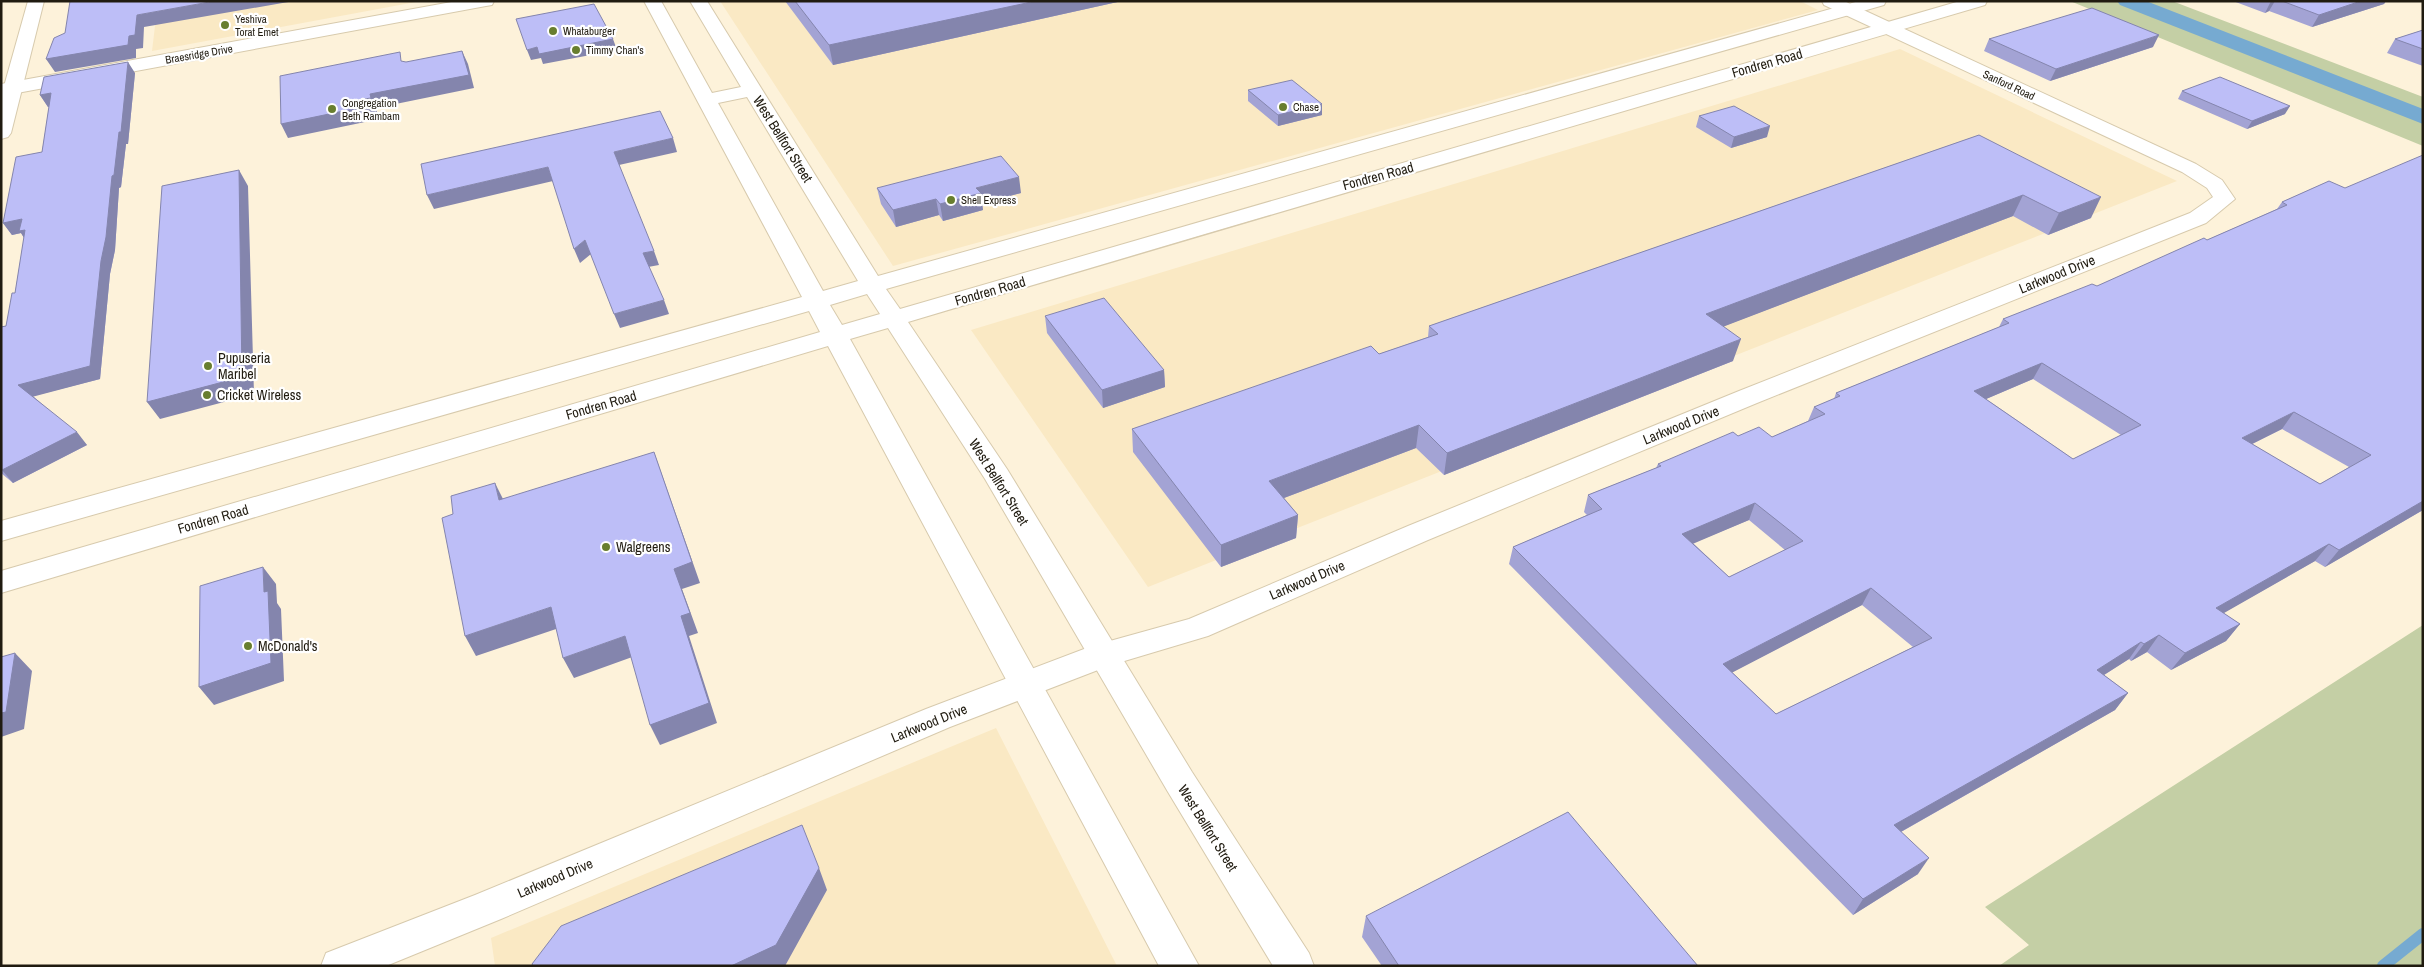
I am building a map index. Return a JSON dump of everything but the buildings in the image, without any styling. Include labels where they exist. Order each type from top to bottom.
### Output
[{"type":"main road","points":[[1,133],[7,89],[36,1]]},
{"type":"main road","name":"Braesridge Drive","points":[[7,89],[486,1]]},
{"type":"main road","points":[[652,1],[1180,966]]},
{"type":"main road","name":"West Bellfort Street","points":[[698,1],[873,286],[997,476],[1103,655],[1295,966]]},
{"type":"main road","name":"Sanford Road","points":[[1830,1],[2189,168]]},
{"type":"main road","points":[[1,531],[1878,1]]},
{"type":"main road","name":"Fondren Road","points":[[1,582],[1294,200],[1624,106],[1979,1]]},
{"type":"main road","points":[[1589,83],[1624,106]]},
{"type":"main road","points":[[705,100],[753,90]]},
{"type":"main road","name":"Larkwood Drive","points":[[340,966],[488,907],[938,718],[1103,655],[1197,628],[1409,537],[1748,397],[2198,218],[2224,199],[2215,184],[2189,168]]},
{"type":"main road","points":[[1265,174],[1294,200]]},
{"type":"main road","points":[[301,493],[303,446]]},
{"type":"shaded area","name":"Yeshiva Torat Emet","points":[[158,1],[416,1],[416,2],[152,51]]},
{"type":"shaded area","points":[[720,1],[1800,1],[1818,10],[893,266]]},
{"type":"shaded area","points":[[1900,49],[2177,181],[1148,587],[971,330]]},
{"type":"shaded area","points":[[996,728],[1117,966],[495,966],[491,938]]},
{"type":"green space","points":[[2070,1],[2172,1],[2423,97],[2423,146]]},
{"type":"green space","points":[[2423,625],[2423,966],[1999,966],[2029,945],[1985,907]]},
{"type":"waterway","points":[[2127,1],[2423,117]]},
{"type":"waterway","points":[[2383,966],[2423,934]]},
{"type":"place","name":"Yeshiva Torat Emet","points":[[225,25]]},
{"type":"place","name":"Whataburger","points":[[553,31]]},
{"type":"place","name":"Timmy Chan's","points":[[576,50]]},
{"type":"place","name":"Chase","points":[[1283,107]]},
{"type":"place","name":"Congregation Beth Rambam","points":[[332,109]]},
{"type":"place","name":"Shell Express","points":[[951,200]]},
{"type":"place","name":"Pupuseria Maribel","points":[[208,366]]},
{"type":"place","name":"Cricket Wireless","points":[[207,395]]},
{"type":"place","name":"Walgreens","points":[[606,547]]},
{"type":"place","name":"McDonald's","points":[[248,646]]}]
